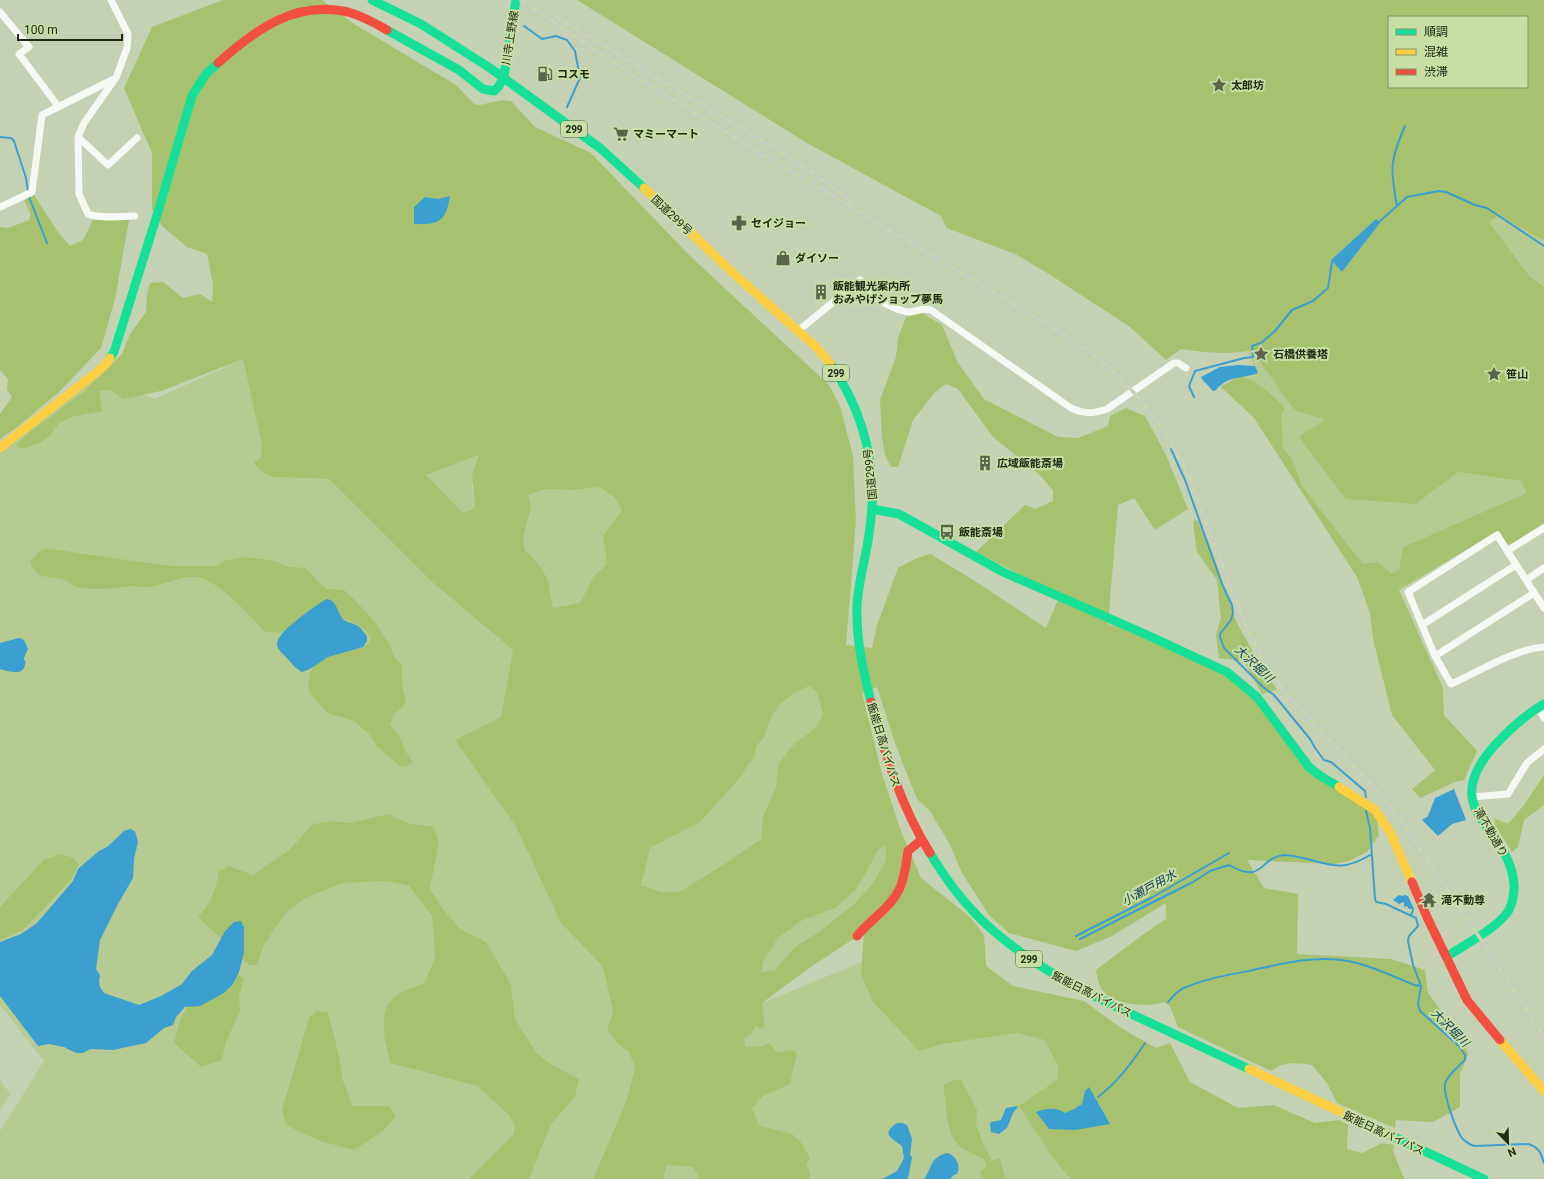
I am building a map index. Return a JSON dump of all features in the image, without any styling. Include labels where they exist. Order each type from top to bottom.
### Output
[{"type":"main road","name":"国道299号","points":[[372,0],[398,11],[504,76],[612,158],[818,349],[827,360],[848,393],[866,439],[870,462],[873,500],[872,509]]},
{"type":"main road","name":"川寺上野線","points":[[504,76],[516,0]]},
{"type":"main road","points":[[0,448],[97,372],[107,363],[114,352],[158,212],[192,96],[206,74],[260,27],[273,19],[299,11],[318,9],[339,10],[353,13],[371,22],[458,70],[486,90],[496,90],[504,76]]},
{"type":"main road","points":[[872,509],[899,514],[1003,572],[1206,662],[1227,672],[1243,684],[1257,697],[1309,767],[1319,775],[1375,810],[1390,832],[1427,917],[1467,1000],[1544,1091]]},
{"type":"main road","name":"飯能日高バイパス","points":[[872,509],[870,530],[857,605],[858,644],[868,689],[886,756],[898,792],[920,841],[948,882],[985,923],[1016,950],[1061,979],[1094,997],[1484,1179]]},
{"type":"main road","name":"滝不動通り","points":[[1446,957],[1506,916],[1513,899],[1514,884],[1511,868],[1480,818],[1472,796],[1472,785],[1475,773],[1487,754],[1519,721],[1541,706]]},
{"type":"main road","points":[[857,936],[866,925],[891,902],[899,890],[904,875],[908,851],[920,841]]},
{"type":"street","points":[[111,0],[128,34],[127,48],[116,78],[84,123],[78,137],[78,194],[88,214],[96,217],[135,216]]},
{"type":"street","points":[[0,12],[29,47],[19,54],[58,106]]},
{"type":"street","points":[[0,207],[32,192],[42,115],[116,78]]},
{"type":"street","points":[[78,137],[108,165],[137,138]]},
{"type":"street","points":[[798,331],[860,280],[874,298],[881,303],[904,312],[922,309],[931,310],[1071,408],[1079,411],[1087,413],[1097,412],[1115,404],[1170,365],[1178,363],[1186,368]]},
{"type":"street","points":[[1507,551],[1544,528]]},
{"type":"street","points":[[1544,608],[1497,535],[1408,592],[1435,656],[1451,684],[1524,650],[1544,647]]},
{"type":"street","points":[[1422,625],[1516,565]]},
{"type":"street","points":[[1526,580],[1544,568]]},
{"type":"street","points":[[1435,656],[1534,593]]},
{"type":"street","points":[[1541,706],[1544,718]]},
{"type":"street","points":[[1472,796],[1508,794],[1527,763],[1544,749]]},
{"type":"green space","points":[[223,0],[322,0],[354,24],[456,85],[474,104],[480,105],[502,100],[511,101],[535,127],[591,153],[689,255],[829,385],[840,406],[853,456],[856,520],[846,645],[872,648],[877,625],[898,568],[917,558],[930,554],[967,576],[1046,628],[1060,595],[976,552],[1025,505],[1035,509],[1053,501],[1053,491],[1040,475],[993,437],[958,389],[946,384],[935,392],[913,420],[898,467],[891,467],[885,455],[882,437],[880,400],[896,357],[898,338],[906,317],[922,313],[942,325],[958,363],[984,399],[1058,437],[1078,438],[1108,426],[1110,416],[1126,408],[1145,416],[1166,455],[1188,509],[1155,530],[1134,498],[1118,505],[1108,624],[1145,634],[1243,684],[1298,754],[1375,810],[1379,835],[1367,852],[1349,861],[1335,864],[1247,860],[1264,888],[1298,894],[1297,954],[1391,959],[1425,970],[1428,993],[1465,1043],[1468,1055],[1460,1074],[1460,1107],[1433,1122],[1396,1120],[1395,1128],[1337,1103],[1327,1083],[1312,1065],[1296,1063],[1286,1064],[1271,1071],[1178,1027],[1170,1006],[1164,1002],[1148,1005],[1130,1004],[1106,994],[1100,986],[1096,970],[1166,919],[1166,903],[1112,936],[1076,951],[1009,933],[989,915],[962,873],[950,845],[930,811],[917,799],[896,746],[877,687],[862,693],[882,774],[899,826],[921,878],[970,917],[984,935],[986,966],[1013,986],[1084,1001],[1121,1028],[1156,1048],[1170,1043],[1190,1082],[1238,1108],[1274,1105],[1315,1123],[1339,1120],[1348,1125],[1347,1149],[1362,1153],[1382,1143],[1394,1145],[1393,1151],[1404,1179],[1070,1179],[1051,1155],[1019,1106],[1057,1080],[1058,1066],[1044,1040],[1017,1033],[943,1044],[919,1051],[873,1002],[861,975],[864,932],[812,966],[762,1003],[765,1026],[761,1029],[756,1026],[752,1033],[744,1038],[746,1047],[764,1046],[769,1043],[777,1052],[792,1050],[797,1053],[790,1084],[762,1097],[752,1109],[760,1126],[792,1134],[800,1141],[810,1158],[806,1165],[810,1172],[810,1179],[698,1179],[697,1174],[692,1167],[667,1165],[663,1179],[593,1179],[627,1099],[635,1068],[629,1052],[618,1044],[607,1029],[613,1012],[603,967],[561,923],[516,827],[455,740],[501,717],[513,650],[432,582],[329,479],[273,477],[261,471],[254,463],[260,458],[262,446],[243,359],[161,391],[123,399],[111,390],[99,391],[102,411],[71,417],[59,423],[50,435],[40,443],[23,449],[16,446],[26,435],[85,391],[122,354],[130,334],[146,312],[147,294],[150,283],[163,282],[183,298],[200,294],[212,302],[213,284],[207,254],[187,247],[162,226],[152,209],[152,153],[124,88],[152,27]],"holes":[[[479,455],[472,475],[475,508],[463,513],[426,475]],[[600,487],[615,498],[622,510],[603,536],[607,564],[593,577],[580,603],[553,608],[548,580],[540,566],[525,550],[523,539],[531,507],[528,495],[547,489],[575,490]],[[809,686],[817,693],[823,715],[815,728],[792,746],[778,765],[776,787],[763,816],[761,839],[723,865],[679,892],[661,892],[641,885],[650,848],[700,822],[738,780],[755,755],[757,745],[764,738],[771,717],[781,703],[793,694]],[[886,846],[886,860],[873,883],[855,903],[819,932],[795,947],[775,970],[761,972],[764,960],[778,938],[801,921],[835,908],[856,889],[878,850]]]},
{"type":"green space","points":[[577,0],[1544,0],[1544,240],[1499,215],[1489,222],[1529,275],[1544,287],[1544,523],[1511,544],[1507,544],[1499,530],[1399,590],[1443,688],[1444,715],[1477,751],[1464,780],[1455,782],[1420,798],[1412,789],[1435,770],[1392,715],[1373,639],[1370,613],[1357,577],[1254,418],[1221,387],[1235,378],[1240,377],[1252,380],[1264,388],[1285,409],[1281,415],[1283,444],[1281,445],[1292,459],[1302,486],[1363,564],[1377,562],[1392,573],[1399,570],[1403,547],[1527,493],[1521,481],[1458,472],[1416,504],[1346,499],[1299,437],[1324,420],[1297,411],[1293,408],[1262,365],[1256,350],[1222,353],[1181,349],[1166,360],[1130,327],[1049,274],[1015,254],[947,228],[941,216],[807,143]],"holes":[[[1376,219],[1380,223],[1342,272],[1331,260]]]},
{"type":"green space","points":[[34,195],[58,232],[70,246],[83,240],[93,220],[126,218],[129,220],[115,299],[101,348],[60,391],[16,428],[0,439],[0,414],[12,397],[7,390],[8,379],[0,370],[0,227],[8,228],[29,220],[31,214],[24,200]]},
{"type":"green space","points":[[1499,215],[1544,240],[1544,287],[1530,275],[1489,222]]},
{"type":"green space","points":[[1256,350],[1262,365],[1293,408],[1297,411],[1325,421],[1300,437],[1416,504],[1457,472],[1521,481],[1528,493],[1403,547],[1399,570],[1393,573],[1377,562],[1363,564],[1302,486],[1292,459],[1281,445],[1283,444],[1281,415],[1275,398],[1248,377],[1258,373],[1246,351]]},
{"type":"green space","points":[[243,359],[262,446],[260,458],[273,477],[329,479],[432,582],[513,650],[501,717],[455,740],[516,827],[561,923],[603,967],[613,1012],[607,1029],[618,1044],[629,1052],[635,1068],[627,1099],[593,1179],[529,1179],[551,1124],[575,1097],[579,1079],[549,1063],[536,1052],[515,1019],[511,984],[486,942],[459,928],[440,905],[430,888],[439,842],[434,827],[408,823],[388,814],[350,823],[333,821],[313,824],[289,850],[253,875],[229,866],[220,871],[208,907],[257,965],[264,945],[287,911],[306,898],[343,883],[386,881],[409,886],[432,916],[435,958],[424,983],[413,988],[383,1020],[390,1063],[477,1086],[508,1114],[515,1126],[513,1135],[469,1179],[0,1179],[0,1131],[44,1061],[0,1005],[0,445],[91,374],[155,399]]},
{"type":"green space","points":[[479,455],[472,485],[475,508],[463,513],[426,475]]},
{"type":"green space","points":[[600,487],[615,498],[623,511],[603,536],[607,564],[593,577],[580,603],[553,608],[548,580],[540,566],[525,550],[523,539],[531,507],[528,495],[547,489],[575,490]]},
{"type":"green space","points":[[1197,520],[1210,546],[1237,623],[1257,659],[1277,690],[1262,694],[1244,661],[1219,658],[1216,635],[1221,618],[1217,580],[1197,552],[1193,521]]},
{"type":"green space","points":[[46,549],[172,566],[217,566],[224,561],[246,557],[275,561],[289,567],[305,568],[327,589],[344,590],[357,602],[377,625],[390,646],[394,656],[402,665],[402,683],[406,701],[402,708],[394,714],[390,725],[399,735],[406,752],[413,762],[407,766],[401,767],[377,746],[368,733],[354,721],[328,713],[312,696],[308,688],[310,673],[321,654],[354,644],[367,645],[371,639],[366,631],[353,622],[340,617],[284,633],[265,632],[244,609],[227,594],[218,587],[201,578],[181,578],[146,587],[132,586],[99,589],[78,587],[62,579],[39,575],[36,572],[30,562],[39,552]]},
{"type":"green space","points":[[809,686],[817,693],[823,715],[815,728],[792,746],[778,765],[776,787],[763,816],[761,839],[723,865],[679,892],[661,892],[640,885],[650,848],[700,822],[738,780],[755,755],[757,745],[764,738],[771,717],[781,703],[793,694]]},
{"type":"green space","points":[[1544,775],[1544,805],[1524,820],[1518,847],[1512,852],[1495,825],[1494,818],[1508,824],[1524,805]]},
{"type":"green space","points":[[388,814],[408,823],[434,827],[439,842],[430,889],[440,905],[459,928],[486,942],[511,984],[515,1019],[536,1052],[549,1063],[579,1079],[575,1097],[551,1124],[529,1179],[469,1179],[513,1135],[515,1126],[508,1114],[477,1086],[390,1063],[384,1027],[386,1010],[396,996],[406,990],[424,983],[435,958],[432,916],[409,886],[386,881],[343,883],[306,898],[287,911],[264,945],[257,965],[249,965],[198,917],[212,896],[219,871],[229,866],[253,875],[289,850],[313,824],[333,821],[350,823]]},
{"type":"green space","points":[[886,846],[886,860],[873,883],[855,903],[819,932],[795,947],[775,970],[761,972],[764,960],[778,938],[801,921],[835,908],[867,871],[878,850]]},
{"type":"green space","points":[[61,854],[74,858],[79,865],[70,881],[23,930],[0,940],[0,907],[44,860]]},
{"type":"green space","points":[[862,962],[861,975],[919,1051],[943,1044],[1017,1033],[1044,1040],[1058,1066],[1051,1155],[1070,1179],[810,1179],[810,1172],[806,1166],[774,1131],[760,1126],[752,1109],[762,1097],[790,1084],[797,1053],[792,1050],[777,1052],[764,1046],[746,1047],[744,1038],[752,1033],[762,1003]]},
{"type":"green space","points":[[234,974],[244,978],[239,996],[240,1011],[226,1042],[222,1060],[201,1067],[174,1043],[180,1022],[185,1011],[197,998]]},
{"type":"green space","points":[[317,1011],[328,1012],[339,1056],[343,1081],[353,1106],[389,1106],[396,1117],[383,1131],[354,1150],[320,1141],[286,1125],[282,1110],[309,1018]]},
{"type":"green space","points":[[0,1080],[10,1094],[0,1110]]},
{"type":"green space","points":[[954,1080],[961,1080],[977,1110],[976,1124],[982,1141],[992,1161],[1000,1158],[1005,1179],[981,1179],[980,1172],[987,1166],[984,1159],[968,1152],[955,1141],[949,1128],[943,1086]]},
{"type":"green space","points":[[667,1165],[692,1167],[697,1174],[698,1179],[663,1179]]},
{"type":"water","points":[[450,196],[446,211],[440,220],[429,224],[414,224],[414,207],[425,197],[438,199]]},
{"type":"water","points":[[1376,219],[1380,223],[1342,272],[1331,260]]},
{"type":"water","points":[[1238,365],[1255,366],[1258,373],[1235,378],[1225,382],[1215,391],[1213,391],[1201,377],[1220,367]]},
{"type":"water","points":[[327,599],[335,604],[344,620],[358,626],[361,629],[367,636],[367,641],[363,647],[328,657],[310,669],[302,672],[297,669],[279,650],[277,645],[278,640],[282,634],[296,621]]},
{"type":"water","points":[[19,638],[24,640],[28,649],[24,658],[24,668],[19,672],[11,672],[0,669],[0,643]]},
{"type":"water","points":[[1454,789],[1466,820],[1452,824],[1438,836],[1422,820],[1428,816],[1435,798]]},
{"type":"water","points":[[130,829],[135,831],[138,842],[134,859],[133,878],[100,940],[96,969],[100,975],[100,987],[104,993],[139,1005],[161,996],[182,984],[192,971],[212,955],[225,931],[234,922],[241,921],[244,927],[244,952],[239,972],[233,984],[224,993],[200,1006],[185,1007],[176,1017],[173,1025],[164,1028],[146,1043],[113,1050],[91,1049],[83,1053],[76,1053],[64,1047],[49,1044],[38,1046],[0,996],[0,942],[21,934],[37,923],[73,881],[78,869],[99,851],[107,847],[124,831]]},
{"type":"water","points":[[1399,895],[1408,896],[1414,909],[1409,909],[1407,906],[1404,907],[1404,902],[1399,904],[1393,900]]},
{"type":"water","points":[[1089,1087],[1110,1124],[1075,1130],[1049,1129],[1036,1112],[1050,1109],[1065,1113],[1074,1109],[1082,1104],[1085,1091]]},
{"type":"water","points":[[1018,1107],[1013,1113],[1007,1128],[999,1134],[991,1132],[991,1122],[1001,1120],[1006,1108]]},
{"type":"water","points":[[897,1123],[907,1125],[912,1139],[910,1155],[912,1157],[908,1179],[882,1179],[897,1171],[904,1158],[902,1146],[889,1136],[889,1130]]},
{"type":"water","points":[[947,1153],[953,1156],[957,1161],[957,1174],[950,1179],[924,1179],[934,1160],[937,1157]]},
{"type":"waterway","points":[[524,26],[542,39],[556,36],[567,40],[575,51],[580,78],[567,107]]},
{"type":"waterway","points":[[1397,206],[1392,173],[1396,148],[1405,126]]},
{"type":"waterway","points":[[0,137],[11,138],[14,141],[26,178],[28,192]]},
{"type":"waterway","points":[[1379,222],[1407,197],[1439,191],[1446,192],[1475,205],[1487,208],[1544,246]]},
{"type":"waterway","points":[[29,197],[47,243]]},
{"type":"waterway","points":[[1194,397],[1189,386],[1195,371],[1253,357],[1252,346],[1261,343],[1275,331],[1292,310],[1313,301],[1328,288],[1332,262]]},
{"type":"waterway","name":"大沢堀川","points":[[1171,449],[1185,480],[1222,584],[1232,605],[1233,613],[1231,620],[1220,634],[1224,648],[1263,687],[1274,695],[1310,739],[1324,760],[1331,762],[1365,791],[1366,797]]},
{"type":"waterway","name":"大沢堀川","points":[[1366,811],[1370,828],[1376,902],[1386,904],[1416,918],[1418,926],[1409,936],[1408,941],[1413,965],[1421,986],[1418,1004],[1420,1011],[1460,1047],[1465,1055],[1465,1060],[1451,1074],[1445,1084],[1448,1102],[1461,1137],[1464,1141],[1474,1146],[1528,1144],[1535,1147],[1539,1151],[1544,1163]]},
{"type":"waterway","name":"小瀬戸用水","points":[[1076,936],[1151,898],[1229,853]]},
{"type":"waterway","points":[[1080,939],[1193,882],[1210,871],[1229,865],[1240,870],[1249,872],[1255,871],[1276,857],[1284,855],[1337,866],[1352,864],[1370,855]]},
{"type":"waterway","name":"大沢堀川","points":[[1411,915],[1413,910]]},
{"type":"waterway","points":[[1168,1002],[1182,989],[1208,980],[1284,963],[1318,959],[1342,960],[1360,964],[1379,970],[1414,985],[1421,986]]},
{"type":"waterway","points":[[1098,1097],[1124,1072],[1145,1043]]},
{"type":"railway","points":[[521,0],[634,76],[1075,341],[1110,368],[1125,383],[1151,413],[1185,468],[1246,626],[1268,668],[1281,687],[1300,709],[1380,794],[1402,822],[1544,1037]]},
{"type":"railway","points":[[553,15],[794,160],[853,202]]},
{"type":"traffic: fast","points":[[372,0],[421,24],[490,68],[600,148],[644,188]]},
{"type":"traffic: fast","points":[[387,30],[459,70],[483,89],[494,91],[499,86],[504,76],[516,0]]},
{"type":"traffic: fast","points":[[110,358],[114,352],[158,212],[192,96],[206,74],[218,63]]},
{"type":"traffic: fast","points":[[830,363],[853,403],[861,423],[871,466],[872,511],[857,606],[861,654],[871,702]]},
{"type":"traffic: fast","points":[[872,509],[899,514],[1003,572],[1145,634],[1227,672],[1257,697],[1309,767],[1339,787]]},
{"type":"traffic: fast","points":[[1446,957],[1489,930],[1504,917],[1509,910],[1513,898],[1514,886],[1510,866],[1502,849],[1481,819],[1474,804],[1472,787],[1478,768],[1495,745],[1506,733],[1530,713],[1544,704]]},
{"type":"traffic: fast","points":[[930,853],[949,882],[971,910],[1024,955],[1082,990],[1249,1069]]},
{"type":"traffic: fast","points":[[1388,1134],[1484,1179]]},
{"type":"traffic: slow","points":[[644,188],[734,274],[815,346],[830,363]]},
{"type":"traffic: slow","points":[[0,448],[97,372],[107,363],[110,358]]},
{"type":"traffic: slow","points":[[1339,787],[1375,810],[1390,832],[1412,882]]},
{"type":"traffic: slow","points":[[1500,1040],[1544,1091]]},
{"type":"traffic: slow","points":[[1249,1069],[1388,1134]]},
{"type":"traffic: jam","points":[[218,63],[246,39],[261,29],[293,14],[311,10],[329,9],[348,12],[387,30]]},
{"type":"traffic: jam","points":[[871,702],[888,760],[902,799],[930,853]]},
{"type":"traffic: jam","points":[[857,936],[890,903],[899,890],[903,881],[908,851],[920,841]]},
{"type":"traffic: jam","points":[[1412,882],[1467,1000],[1500,1040]]},
{"type":"place","name":"コスモ","points":[[545,74]]},
{"type":"place","name":"太郎坊","points":[[1219,85]]},
{"type":"place","name":"マミーマート","points":[[621,134]]},
{"type":"place","name":"セイジョー","points":[[739,223]]},
{"type":"place","name":"ダイソー","points":[[783,258]]},
{"type":"place","name":"飯能観光案内所 おみやげショップ夢馬","points":[[821,292]]},
{"type":"place","name":"石橋供養塔","points":[[1261,354]]},
{"type":"place","name":"笹山","points":[[1494,374]]},
{"type":"place","name":"広域飯能斎場","points":[[985,463]]},
{"type":"place","name":"飯能斎場","points":[[947,532]]},
{"type":"place","name":"滝不動尊","points":[[1429,900]]}]
